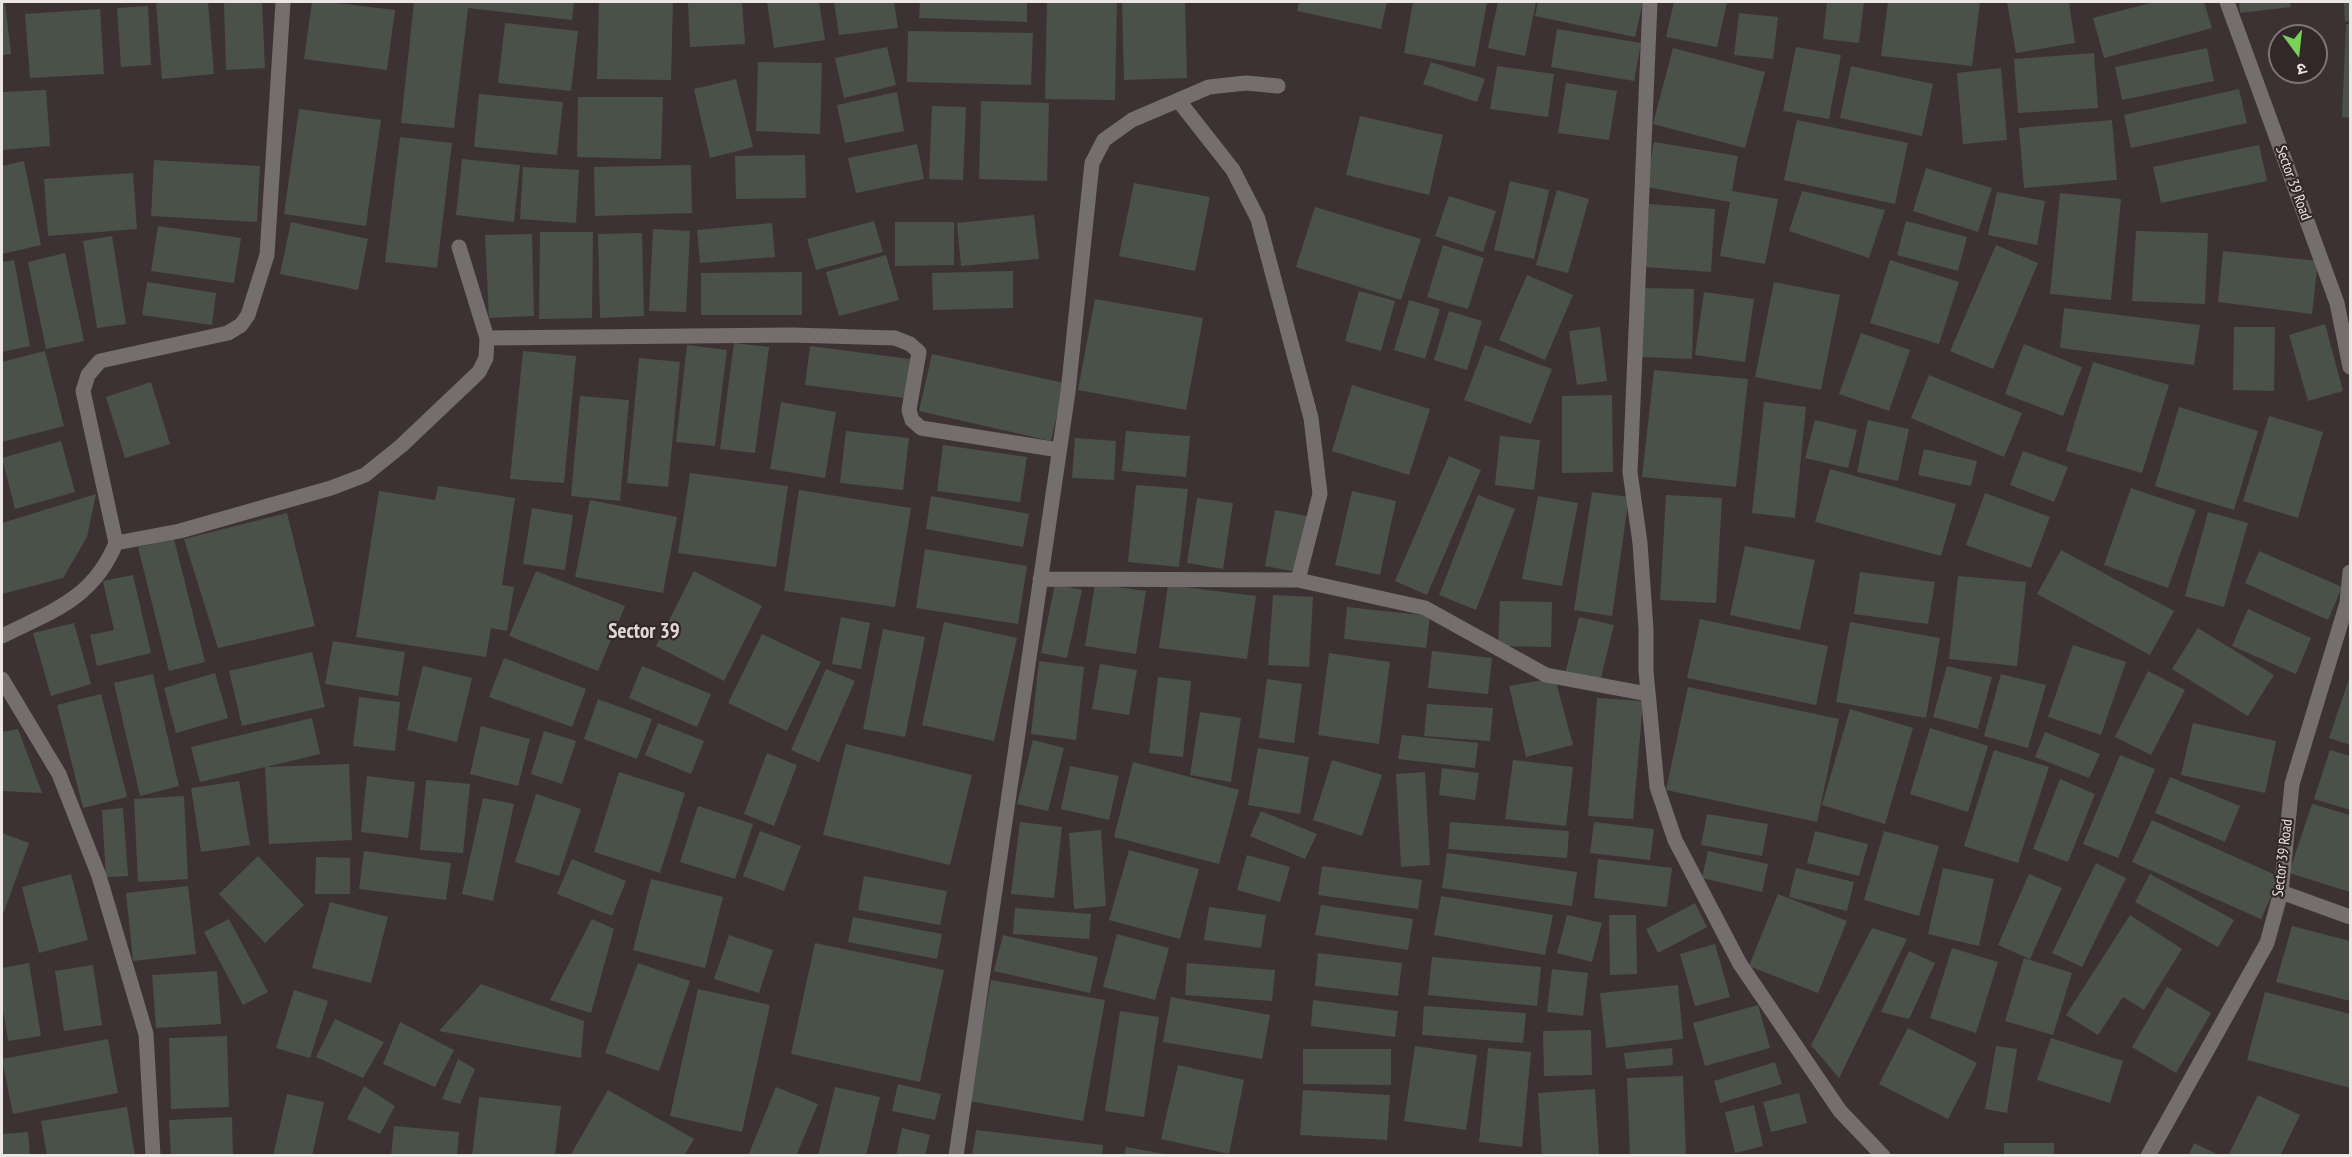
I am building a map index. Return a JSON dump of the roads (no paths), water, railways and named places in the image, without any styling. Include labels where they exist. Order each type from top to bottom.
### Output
[{"type":"street","points":[[2,636],[71,601],[93,583],[110,559],[116,543],[83,391],[88,375],[100,361],[228,333],[240,325],[248,315],[267,255],[283,2]]},
{"type":"street","points":[[1650,2],[1630,472],[1640,543],[1646,629],[1646,671],[1658,787],[1675,840],[1740,964],[1840,1111],[1883,1155]]},
{"type":"street","name":"Sector 39 Road","points":[[2227,2],[2337,303],[2350,367]]},
{"type":"street","points":[[956,1155],[1059,450],[1092,163],[1104,140],[1132,120],[1209,87],[1246,83],[1278,86]]},
{"type":"street","points":[[1178,100],[1233,170],[1258,219],[1311,418],[1320,494],[1298,580]]},
{"type":"street","points":[[116,543],[180,531],[331,488],[365,475],[401,446],[479,372],[486,358],[487,338],[459,247]]},
{"type":"street","points":[[487,338],[792,335],[896,338],[910,344],[919,352],[909,410],[912,420],[921,428],[1059,450]]},
{"type":"street","name":"Sector 39 Road","points":[[2148,1155],[2267,943],[2281,892],[2292,784],[2348,603],[2350,572]]},
{"type":"street","points":[[1040,579],[1298,580],[1425,608],[1546,675],[1648,694]]},
{"type":"street","points":[[2,679],[58,774],[99,876],[146,1034],[153,1155]]},
{"type":"street","points":[[2281,892],[2350,917]]},
{"type":"district","name":"Sector 39","points":[[644,632]]}]
